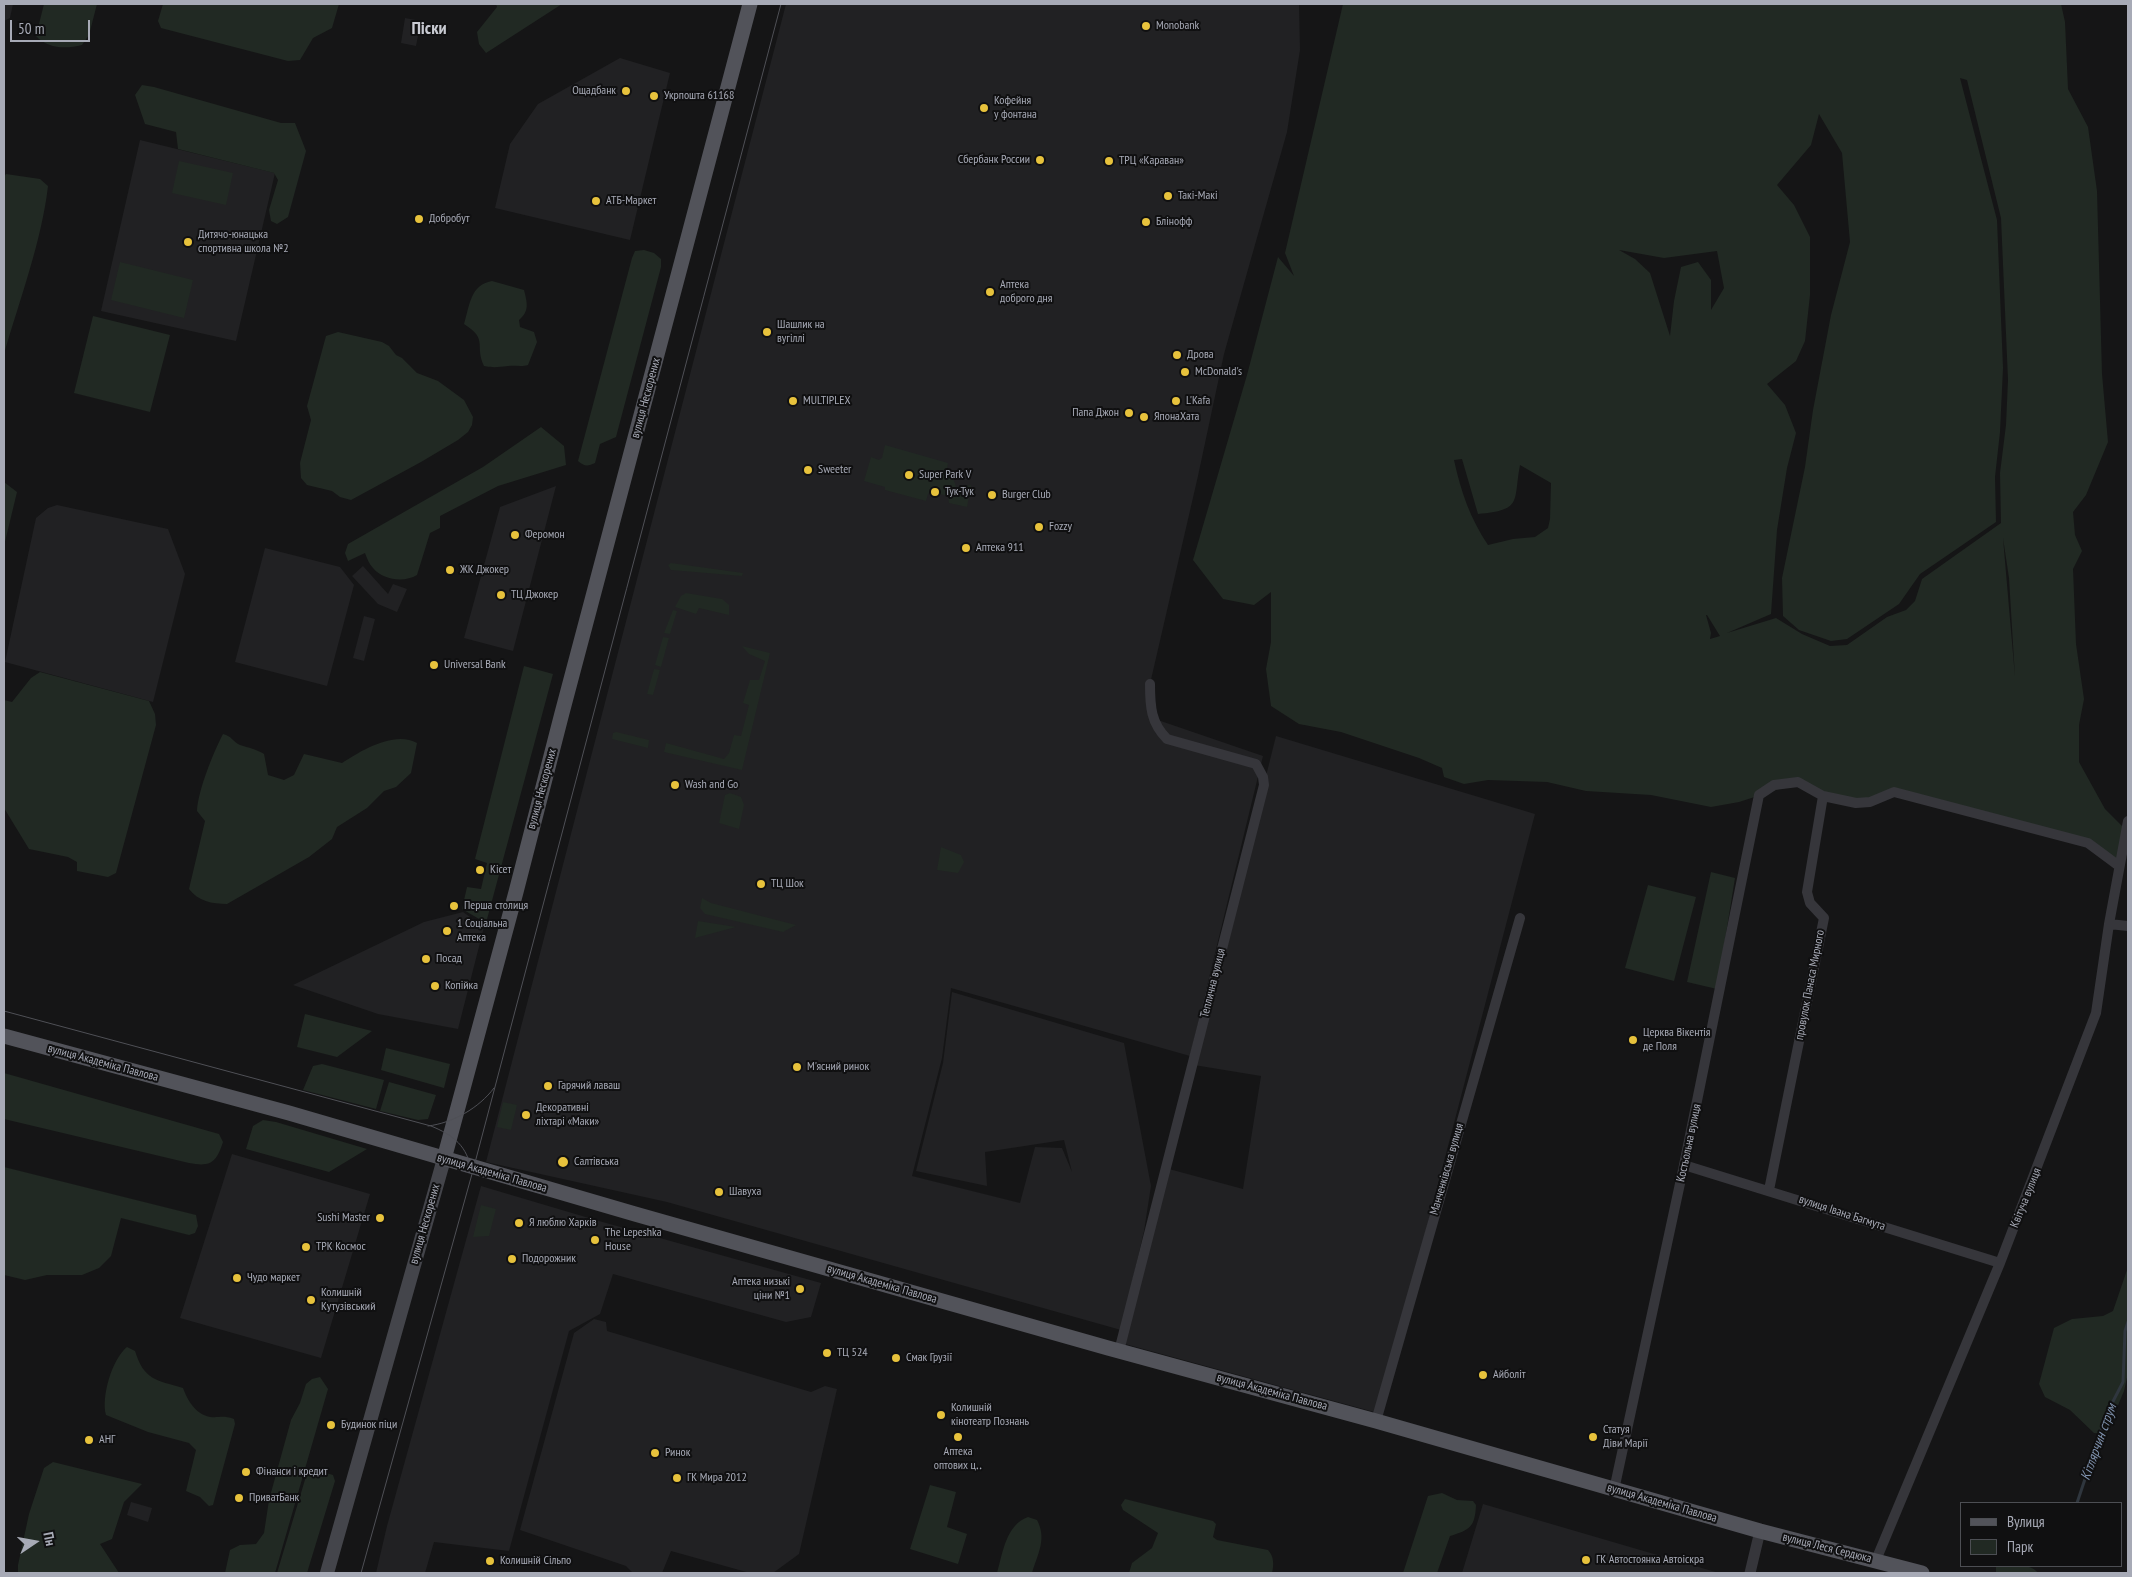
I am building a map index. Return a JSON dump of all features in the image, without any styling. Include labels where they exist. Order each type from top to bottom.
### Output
[{"type":"main road","name":"вулиця Нескорених","points":[[327,1573],[444,1159],[516,892],[750,4]]},
{"type":"main road","name":"вулиця Академіка Павлова","points":[[4,1036],[289,1113],[1119,1351],[1376,1421],[1760,1531]]},
{"type":"main road","name":"вулиця Леся Сердюка","points":[[1760,1531],[1922,1573]]},
{"type":"street","name":"Теплична вулиця","points":[[1119,1351],[1264,785],[1263,778],[1256,764],[1167,740],[1157,730],[1152,718],[1150,684]]},
{"type":"street","name":"Костьольна вулиця","points":[[1614,1490],[1684,1165],[1759,795],[1774,785],[1798,782],[1823,796]]},
{"type":"street","points":[[1823,796],[1856,803],[1870,802],[1894,792],[2088,844],[2119,866]]},
{"type":"street","name":"провулок Панаса Мирного","points":[[1769,1190],[1824,918],[1810,903],[1807,892],[1823,796]]},
{"type":"street","name":"Квітуча вулиця","points":[[1876,1560],[2000,1262],[2096,1013],[2109,924],[2128,821]]},
{"type":"street","name":"Манченківська вулиця","points":[[1376,1421],[1520,918]]},
{"type":"street","points":[[2109,924],[2128,926]]},
{"type":"street","name":"вулиця Івана Багмута","points":[[1684,1165],[2000,1262]]},
{"type":"street","points":[[1750,1573],[1760,1531]]},
{"type":"shaded area","points":[[4,4],[13,4],[10,18],[4,21]]},
{"type":"shaded area","points":[[786,4],[1299,4],[1300,50],[1287,132],[1224,354],[1150,684],[1152,718],[1263,756],[1190,1056],[951,988],[942,1058],[912,1176],[1020,1203],[1035,1147],[1062,1148],[1072,1172],[1064,1140],[985,1152],[987,1186],[916,1171],[943,1063],[952,992],[1124,1043],[1151,1186],[1144,1231],[1121,1330],[667,1202],[486,1162]]},
{"type":"shaded area","points":[[405,18],[421,21],[416,46],[401,43]]},
{"type":"shaded area","points":[[620,58],[670,73],[630,240],[495,208],[510,144],[538,104]]},
{"type":"shaded area","name":"Дитячо-юнацька спортивна школа №2","points":[[140,140],[275,173],[236,341],[101,311]]},
{"type":"shaded area","name":"ТЦ Джокер","points":[[556,486],[513,651],[464,638],[500,507]]},
{"type":"shaded area","points":[[57,505],[168,529],[185,574],[153,702],[5,662],[36,518],[48,508]]},
{"type":"shaded area","points":[[265,548],[340,567],[354,585],[327,686],[235,662]]},
{"type":"shaded area","points":[[363,566],[388,594],[393,584],[407,589],[397,612],[378,604],[352,576]]},
{"type":"shaded area","points":[[364,616],[375,619],[364,661],[353,658]]},
{"type":"shaded area","points":[[1276,736],[1535,814],[1378,1413],[1125,1344],[1169,1169],[1243,1189],[1261,1076],[1194,1065]]},
{"type":"shaded area","points":[[463,912],[484,927],[458,1029],[378,1014],[293,985],[424,922]]},
{"type":"shaded area","points":[[232,1154],[370,1194],[321,1358],[180,1318]]},
{"type":"shaded area","points":[[481,1186],[821,1283],[811,1317],[786,1322],[613,1274],[600,1314],[569,1331],[509,1551],[434,1542],[425,1573],[376,1573],[387,1526]]},
{"type":"shaded area","points":[[594,1319],[606,1322],[607,1331],[811,1392],[825,1386],[837,1389],[799,1554],[773,1573],[750,1573],[671,1551],[662,1573],[633,1573],[626,1566],[520,1530],[574,1333]]},
{"type":"shaded area","points":[[131,1502],[152,1508],[148,1522],[127,1515]]},
{"type":"shaded area","points":[[1483,1504],[1719,1573],[1462,1573]]},
{"type":"green space","points":[[44,4],[97,4],[89,35],[82,45],[57,47],[46,43],[36,36]]},
{"type":"green space","points":[[163,4],[339,4],[332,28],[313,38],[300,60],[288,61],[161,28],[158,21]]},
{"type":"green space","points":[[496,4],[562,4],[486,53],[479,44],[477,32],[497,7]]},
{"type":"green space","points":[[1343,4],[2061,4],[2065,22],[2068,89],[2088,127],[2097,191],[2102,374],[2108,442],[2086,495],[2073,512],[2075,535],[2082,551],[2073,569],[2076,644],[2084,699],[2079,725],[2079,762],[2105,809],[2126,830],[2119,866],[2087,843],[1894,792],[1856,803],[1798,783],[1739,802],[1711,807],[1651,795],[1586,791],[1547,782],[1488,780],[1464,784],[1444,777],[1442,768],[1419,758],[1341,732],[1299,724],[1271,706],[1266,669],[1271,642],[1271,592],[1254,605],[1223,599],[1193,560],[1247,375],[1278,257],[1294,276],[1285,253]],"holes":[[[1960,78],[1967,80],[2001,218],[2008,380],[2006,425],[2000,473],[2001,523],[1922,579],[1915,601],[1906,610],[1887,617],[1847,645],[1830,646],[1802,634],[1776,618],[1727,633],[1771,614],[1777,530],[1787,468],[1796,433],[1785,405],[1767,384],[1796,361],[1805,341],[1810,295],[1810,237],[1794,205],[1777,185],[1811,145],[1819,114],[1842,153],[1850,242],[1831,315],[1813,410],[1805,467],[1782,578],[1783,616],[1799,630],[1831,641],[1847,639],[1899,604],[1920,574],[1996,522],[1995,477],[2000,432],[2003,368],[1997,220]],[[1619,250],[1664,258],[1717,251],[1724,288],[1711,310],[1711,280],[1698,262],[1681,267],[1674,301],[1670,336],[1650,273],[1635,259]],[[1462,459],[1478,514],[1503,510],[1513,502],[1516,496],[1520,465],[1551,483],[1548,528],[1535,537],[1513,539],[1488,545],[1476,525],[1467,504],[1454,460]],[[2003,538],[2009,578],[2015,677]],[[1706,615],[1720,636],[1710,639],[1711,633]]]},
{"type":"green space","points":[[142,85],[281,123],[295,123],[306,151],[288,217],[277,224],[271,221],[269,210],[278,180],[274,173],[178,149],[176,132],[145,124],[135,95]]},
{"type":"green space","points":[[179,161],[233,173],[226,205],[172,193]]},
{"type":"green space","points":[[6,174],[40,179],[48,186],[41,228],[4,354],[4,177]]},
{"type":"green space","points":[[644,250],[654,253],[661,259],[661,267],[616,437],[600,444],[595,463],[584,465],[578,461],[632,258],[635,251]]},
{"type":"green space","points":[[120,262],[193,280],[184,318],[111,300]]},
{"type":"green space","points":[[492,281],[524,290],[527,306],[525,313],[519,320],[520,327],[534,332],[537,342],[528,365],[484,366],[481,359],[479,339],[464,324],[475,291],[485,283]]},
{"type":"green space","points":[[93,316],[170,335],[150,412],[74,393]]},
{"type":"green space","points":[[338,332],[382,342],[389,346],[396,355],[402,358],[417,373],[438,381],[464,400],[473,417],[472,425],[468,432],[458,440],[351,500],[340,497],[332,491],[307,485],[301,478],[300,463],[311,420],[307,406],[326,336]]},
{"type":"green space","points":[[541,427],[564,446],[566,465],[498,486],[440,516],[440,528],[430,533],[417,575],[406,579],[388,578],[377,572],[368,561],[365,553],[348,561],[345,553],[348,544],[483,467]]},
{"type":"green space","name":"Super Park V","points":[[885,445],[948,463],[947,469],[951,471],[956,487],[971,485],[967,507],[949,503],[948,496],[931,492],[928,494],[926,501],[885,490],[885,487],[864,481],[871,457],[879,460],[882,458]]},
{"type":"green space","points":[[4,482],[17,492],[4,546]]},
{"type":"green space","points":[[671,563],[743,573],[742,576],[671,570],[668,565]]},
{"type":"green space","points":[[686,593],[722,599],[729,605],[729,615],[699,608],[696,614],[675,607],[681,596]]},
{"type":"green space","points":[[673,610],[677,611],[670,634],[664,633]]},
{"type":"green space","points":[[663,637],[669,638],[661,667],[655,665]]},
{"type":"green space","points":[[742,646],[770,653],[742,770],[664,752],[666,743],[724,759],[729,753],[734,735],[741,736],[749,705],[743,703],[750,680],[759,680],[765,661],[749,654]]},
{"type":"green space","points":[[524,666],[553,674],[486,923],[462,909],[467,887],[481,889],[487,863],[475,859]]},
{"type":"green space","points":[[654,669],[660,670],[653,695],[647,694]]},
{"type":"green space","points":[[40,672],[149,701],[155,714],[156,725],[116,873],[108,877],[77,871],[77,862],[68,857],[29,849],[4,808],[4,700],[12,702],[31,678]]},
{"type":"green space","points":[[616,732],[649,740],[648,748],[612,739],[613,733]]},
{"type":"green space","points":[[223,734],[240,745],[264,754],[268,775],[284,780],[294,775],[304,754],[342,763],[368,748],[388,740],[399,739],[417,743],[411,773],[396,787],[384,791],[367,808],[337,827],[332,839],[309,857],[227,904],[221,904],[201,899],[189,889],[205,821],[197,811],[200,793]]},
{"type":"green space","points":[[730,793],[741,797],[744,805],[739,829],[719,823],[725,795]]},
{"type":"green space","points":[[941,847],[961,855],[964,862],[958,873],[937,870]]},
{"type":"green space","points":[[1711,872],[1735,878],[1717,989],[1687,982]]},
{"type":"green space","points":[[1648,885],[1696,897],[1674,981],[1625,968]]},
{"type":"green space","points":[[702,898],[711,903],[796,925],[783,932],[705,914],[700,908]]},
{"type":"green space","points":[[698,921],[736,927],[695,938]]},
{"type":"green space","points":[[305,1014],[372,1031],[337,1057],[297,1047]]},
{"type":"green space","points":[[386,1048],[450,1064],[444,1088],[381,1070]]},
{"type":"green space","points":[[322,1064],[384,1080],[376,1109],[303,1090],[313,1066]]},
{"type":"green space","points":[[4,1073],[219,1134],[223,1142],[218,1155],[212,1162],[196,1164],[4,1119]]},
{"type":"green space","points":[[389,1082],[436,1095],[428,1119],[418,1120],[380,1111]]},
{"type":"green space","points":[[503,1102],[517,1105],[511,1130],[497,1127]]},
{"type":"green space","points":[[263,1120],[276,1122],[367,1149],[329,1172],[246,1149],[253,1126]]},
{"type":"green space","points":[[4,1167],[196,1215],[198,1226],[195,1233],[189,1235],[121,1218],[111,1256],[99,1268],[82,1275],[47,1275],[25,1280],[4,1275]]},
{"type":"green space","points":[[481,1205],[496,1209],[489,1236],[473,1237]]},
{"type":"green space","points":[[2128,1267],[2128,1373],[2124,1391],[2106,1434],[2094,1433],[2070,1410],[2045,1397],[2039,1384],[2054,1328],[2072,1319],[2103,1316],[2113,1311]]},
{"type":"green space","points":[[127,1347],[135,1351],[142,1368],[152,1377],[183,1388],[189,1401],[200,1413],[210,1417],[234,1419],[235,1424],[213,1505],[209,1506],[200,1497],[186,1491],[196,1450],[189,1443],[148,1432],[106,1415],[106,1389],[112,1369]]},
{"type":"green space","points":[[320,1377],[328,1389],[275,1573],[225,1573],[230,1550],[240,1545],[256,1544],[264,1533],[269,1500],[291,1420],[300,1403],[306,1384],[312,1379]]},
{"type":"green space","points":[[53,1462],[142,1484],[124,1502],[112,1539],[100,1544],[119,1573],[18,1573],[29,1514],[44,1468]]},
{"type":"green space","points":[[312,1469],[333,1475],[335,1481],[307,1573],[277,1573],[307,1473]]},
{"type":"green space","points":[[930,1485],[956,1492],[947,1527],[967,1534],[958,1564],[910,1549]]},
{"type":"green space","points":[[1442,1493],[1457,1500],[1473,1501],[1476,1505],[1473,1523],[1462,1532],[1450,1536],[1437,1573],[1403,1573],[1428,1496]]},
{"type":"green space","points":[[1125,1499],[1213,1521],[1216,1524],[1213,1537],[1217,1540],[1268,1550],[1273,1561],[1272,1573],[1129,1573],[1132,1563],[1152,1548],[1158,1533],[1123,1510],[1121,1505]]},
{"type":"green space","points":[[1028,1517],[1037,1520],[1041,1533],[1040,1546],[1032,1573],[997,1573],[1006,1540],[1015,1526]]},
{"type":"green space","points":[[1996,1567],[2030,1567],[2038,1573],[1996,1573]]},
{"type":"waterway","name":"Кітлярчин струм","points":[[2077,1502],[2107,1413],[2123,1382],[2125,1331],[2128,1322]]},
{"type":"tram line","points":[[361,1573],[472,1174],[781,4]]},
{"type":"tram line","points":[[4,1011],[431,1126],[446,1133],[458,1142],[467,1155],[471,1171]]},
{"type":"tram line","points":[[428,1126],[447,1122],[465,1113],[481,1102],[494,1088]]},
{"type":"place","name":"Monobank","points":[[1146,26]]},
{"type":"place","name":"Ощадбанк","points":[[626,91]]},
{"type":"place","name":"Укрпошта 61168","points":[[654,96]]},
{"type":"place","name":"Кофейня у фонтана","points":[[984,108]]},
{"type":"place","name":"Сбербанк России","points":[[1040,160]]},
{"type":"place","name":"ТРЦ «Караван»","points":[[1109,161]]},
{"type":"place","name":"Такі-Макі","points":[[1168,196]]},
{"type":"place","name":"АТБ-Маркет","points":[[596,201]]},
{"type":"place","name":"Добробут","points":[[419,219]]},
{"type":"place","name":"Блінофф","points":[[1146,222]]},
{"type":"place","name":"Дитячо-юнацька спортивна школа №2","points":[[188,242]]},
{"type":"place","name":"Аптека доброго дня","points":[[990,292]]},
{"type":"place","name":"Шашлик на вугіллі","points":[[767,332]]},
{"type":"place","name":"Дрова","points":[[1177,355]]},
{"type":"place","name":"McDonald's","points":[[1185,372]]},
{"type":"place","name":"MULTIPLEX","points":[[793,401]]},
{"type":"place","name":"L'Kafa","points":[[1176,401]]},
{"type":"place","name":"Папа Джон","points":[[1129,413]]},
{"type":"place","name":"ЯпонаХата","points":[[1144,417]]},
{"type":"place","name":"Sweeter","points":[[808,470]]},
{"type":"place","name":"Super Park V","points":[[909,475]]},
{"type":"place","name":"Тук-Тук","points":[[935,492]]},
{"type":"place","name":"Burger Club","points":[[992,495]]},
{"type":"place","name":"Fozzy","points":[[1039,527]]},
{"type":"place","name":"Феромон","points":[[515,535]]},
{"type":"place","name":"Аптека 911","points":[[966,548]]},
{"type":"place","name":"ЖК Джокер","points":[[450,570]]},
{"type":"place","name":"ТЦ Джокер","points":[[501,595]]},
{"type":"place","name":"Universal Bank","points":[[434,665]]},
{"type":"place","name":"Wash and Go","points":[[675,785]]},
{"type":"place","name":"Кісет","points":[[480,870]]},
{"type":"place","name":"ТЦ Шок","points":[[761,884]]},
{"type":"place","name":"Перша столиця","points":[[454,906]]},
{"type":"place","name":"1 Соціальна Аптека","points":[[447,931]]},
{"type":"place","name":"Посад","points":[[426,959]]},
{"type":"place","name":"Копійка","points":[[435,986]]},
{"type":"place","name":"Церква Вікентія де Поля","points":[[1633,1040]]},
{"type":"place","name":"М'ясний ринок","points":[[797,1067]]},
{"type":"place","name":"Гарячий лаваш","points":[[548,1086]]},
{"type":"place","name":"Декоративні ліхтарі «Маки»","points":[[526,1115]]},
{"type":"place","name":"Салтівська","points":[[563,1162]]},
{"type":"place","name":"Шавуха","points":[[719,1192]]},
{"type":"place","name":"Sushi Master","points":[[380,1218]]},
{"type":"place","name":"Я люблю Харків","points":[[519,1223]]},
{"type":"place","name":"The Lepeshka House","points":[[595,1240]]},
{"type":"place","name":"ТРК Космос","points":[[306,1247]]},
{"type":"place","name":"Подорожник","points":[[512,1259]]},
{"type":"place","name":"Чудо маркет","points":[[237,1278]]},
{"type":"place","name":"Аптека низькі ціни №1","points":[[800,1289]]},
{"type":"place","name":"Колишній Кутузівський","points":[[311,1300]]},
{"type":"place","name":"ТЦ 524","points":[[827,1353]]},
{"type":"place","name":"Смак Грузії","points":[[896,1358]]},
{"type":"place","name":"Айболіт","points":[[1483,1375]]},
{"type":"place","name":"Колишній кінотеатр Познань","points":[[941,1415]]},
{"type":"place","name":"Будинок піци","points":[[331,1425]]},
{"type":"place","name":"Аптека оптових ц‥","points":[[958,1437]]},
{"type":"place","name":"Статуя Діви Марії","points":[[1593,1437]]},
{"type":"place","name":"АНГ","points":[[89,1440]]},
{"type":"place","name":"Ринок","points":[[655,1453]]},
{"type":"place","name":"Фінанси і кредит","points":[[246,1472]]},
{"type":"place","name":"ГК Мира 2012","points":[[677,1478]]},
{"type":"place","name":"ПриватБанк","points":[[239,1498]]},
{"type":"place","name":"ГК Автостоянка Автоіскра","points":[[1586,1560]]},
{"type":"place","name":"Колишній Сільпо","points":[[490,1561]]},
{"type":"district","name":"Піски","points":[[429,29]]}]
